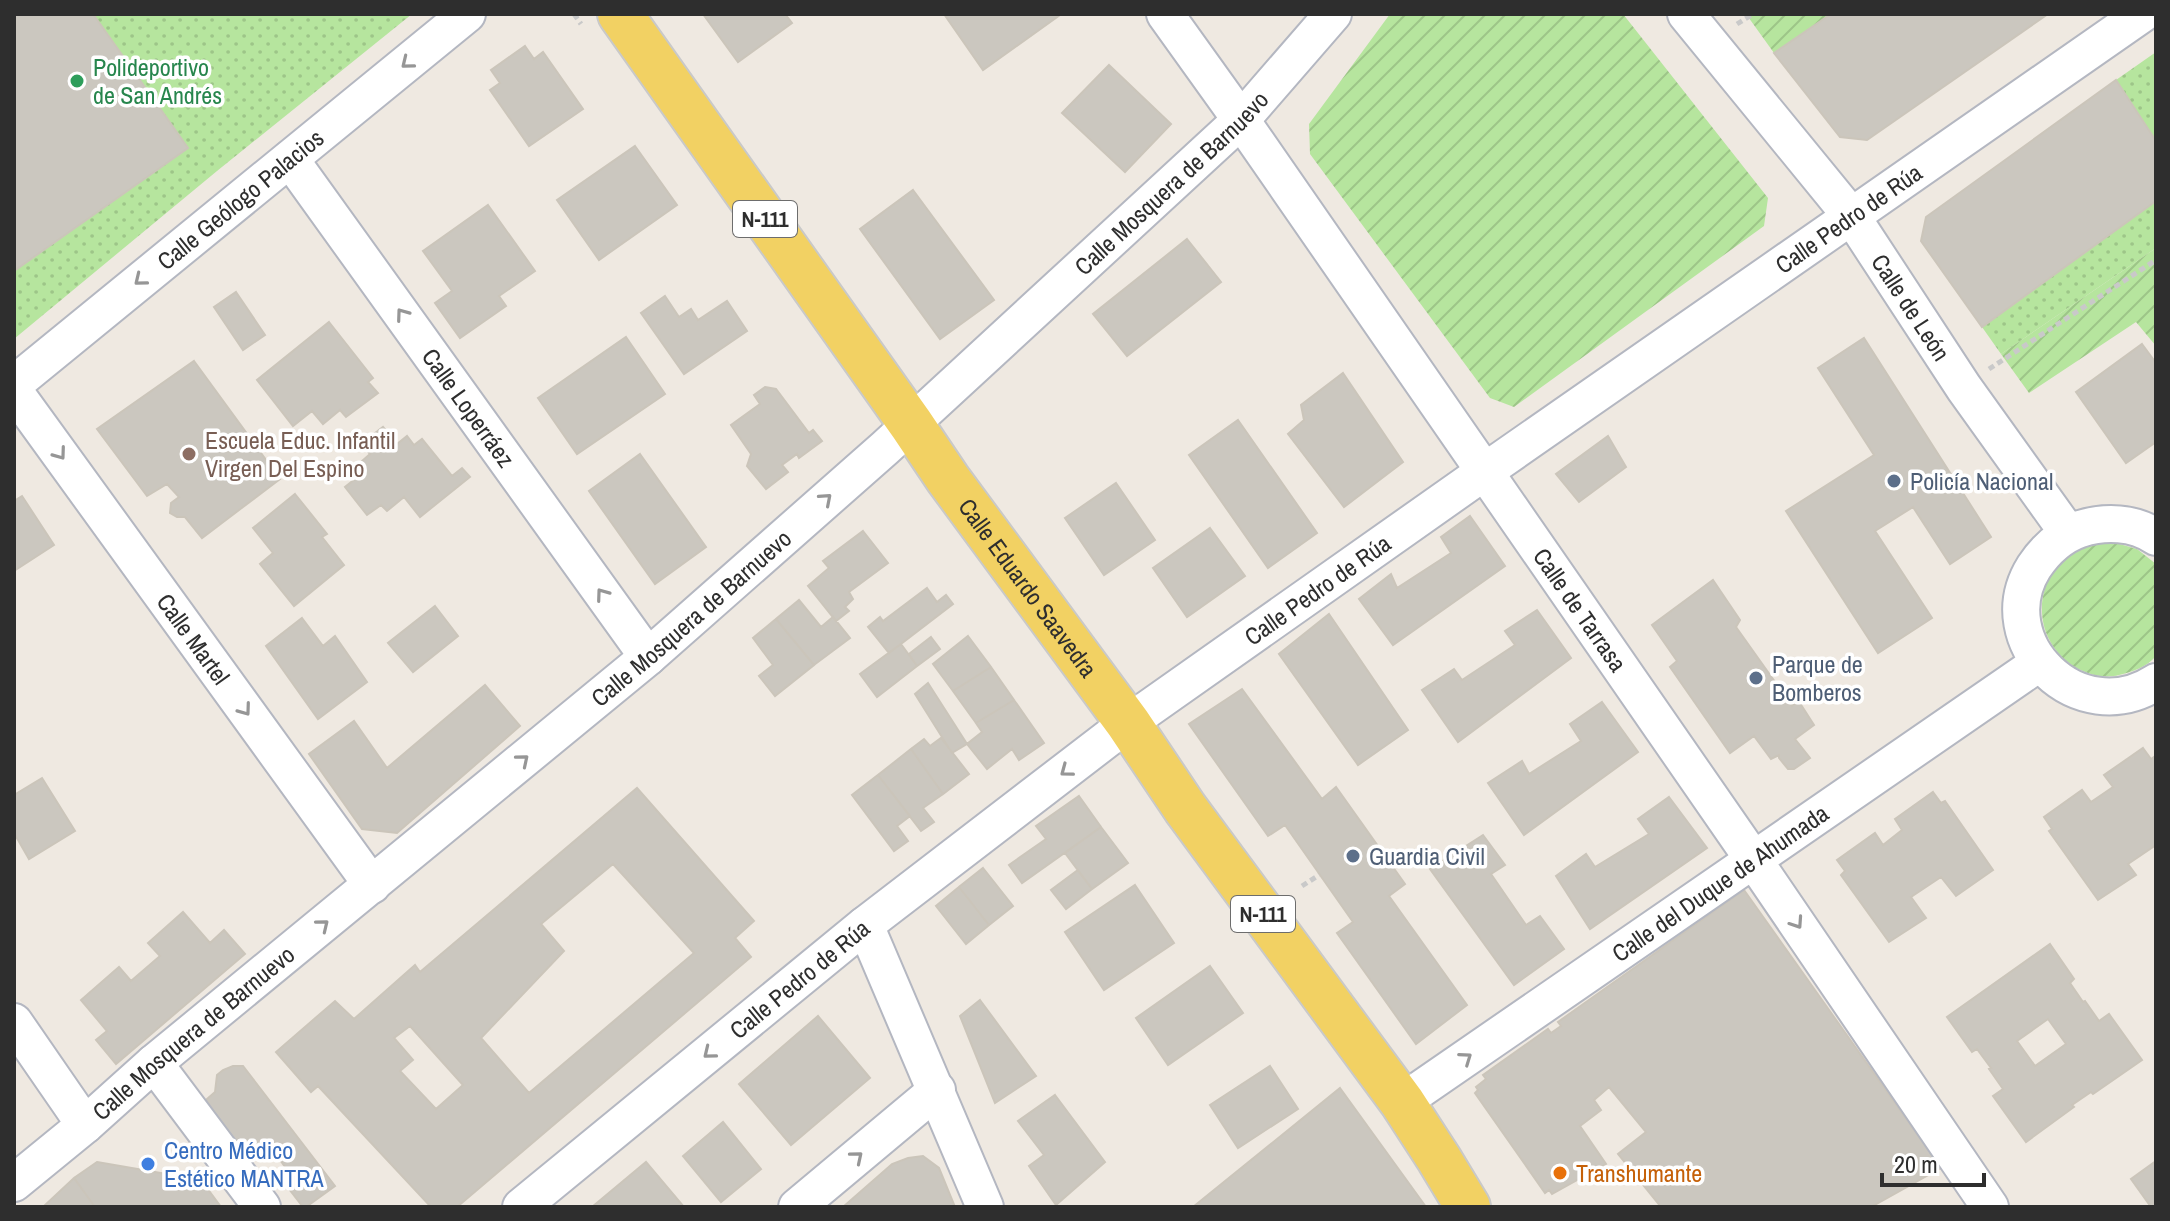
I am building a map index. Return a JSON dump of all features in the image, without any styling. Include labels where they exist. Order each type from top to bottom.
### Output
[{"type":"main road","name":"Calle Eduardo Saavedra","points":[[620,14],[948,479],[1402,1102],[1439,1159]]},
{"type":"main road","name":"N-111","points":[[1439,1159],[1459,1207]]},
{"type":"main road","name":"N-111","points":[[1439,1159],[1468,1207]]},
{"type":"main road","name":"N-111","points":[[1439,1159],[1487,1207]]},
{"type":"street","name":"Calle Geólogo Palacios","points":[[14,384],[467,14]]},
{"type":"street","name":"Calle de Tarrasa","points":[[1165,14],[1753,859],[1990,1207]]},
{"type":"street","name":"Calle Mosquera de Barnuevo","points":[[14,1183],[154,1063],[648,657],[911,424],[1241,120],[1333,14]]},
{"type":"street","name":"Calle de León","points":[[1686,14],[1852,217],[1964,388],[2068,533]]},
{"type":"street","name":"Calle Pedro de Rúa","points":[[521,1207],[865,925],[1128,723],[2142,14]]},
{"type":"street","name":"Calle Loperráez","points":[[290,159],[648,657]]},
{"type":"street","name":"Calle Martel","points":[[14,391],[372,885]]},
{"type":"street","points":[[2156,537],[2125,524],[2096,524],[2068,533],[2044,552],[2028,577],[2021,607],[2025,636],[2039,663],[2060,683],[2087,695],[2115,697],[2144,690],[2156,682]]},
{"type":"street","name":"Calle del Duque de Ahumada","points":[[1402,1102],[2039,663]]},
{"type":"street","points":[[865,925],[985,1207]]},
{"type":"street","points":[[14,1022],[85,1125]]},
{"type":"street","points":[[154,1063],[262,1207]]},
{"type":"street","points":[[797,1207],[937,1090]]},
{"type":"path","points":[[1964,388],[2004,358],[2156,260]]},
{"type":"path","points":[[1302,886],[1319,875]]},
{"type":"green space","points":[[93,14],[412,14],[14,339],[14,271],[188,148]]},
{"type":"green space","points":[[1390,14],[1623,14],[1768,198],[1764,226],[1514,407],[1490,398],[1310,154],[1309,124]]},
{"type":"green space","points":[[1746,14],[1831,14],[1774,53]]},
{"type":"green space","points":[[2156,52],[2156,141],[2116,80]]},
{"type":"green space","points":[[2156,201],[2156,248],[2001,354],[1982,327]]},
{"type":"green space","points":[[2156,248],[2156,346],[2136,322],[2029,393],[2001,354]]},
{"type":"green space","points":[[2116,543],[2137,549],[2156,564],[2156,656],[2134,671],[2100,676],[2083,671],[2064,659],[2051,643],[2044,624],[2042,605],[2046,586],[2055,569],[2070,555],[2091,545]]},
{"type":"building","name":"Polideportivo de San Andrés","points":[[14,14],[93,14],[188,148],[14,271]]},
{"type":"building","points":[[703,14],[785,14],[792,23],[738,62]]},
{"type":"building","points":[[944,14],[1060,14],[1060,15],[983,70]]},
{"type":"building","points":[[1831,14],[2048,14],[1867,140],[1840,137],[1774,53]]},
{"type":"building","points":[[525,46],[534,59],[543,52],[583,109],[529,146],[490,90],[500,83],[491,70]]},
{"type":"building","points":[[1109,65],[1171,124],[1125,172],[1062,113]]},
{"type":"building","points":[[2116,80],[2156,141],[2156,201],[1982,327],[1921,241],[1926,217]]},
{"type":"building","points":[[635,146],[677,205],[599,260],[557,200]]},
{"type":"building","points":[[913,190],[994,300],[940,339],[860,229]]},
{"type":"building","points":[[488,205],[535,271],[499,296],[506,306],[460,338],[435,303],[452,291],[423,251]]},
{"type":"building","points":[[1187,239],[1221,282],[1127,356],[1093,314]]},
{"type":"building","points":[[236,292],[265,335],[243,350],[214,307]]},
{"type":"building","points":[[665,296],[679,317],[691,309],[698,320],[727,301],[747,331],[684,374],[641,313]]},
{"type":"building","points":[[329,322],[373,378],[368,382],[378,393],[346,417],[340,410],[323,424],[312,411],[293,426],[257,380]]},
{"type":"building","points":[[626,337],[665,394],[577,454],[538,398]]},
{"type":"building","name":"Policía Nacional","points":[[1864,338],[1991,537],[1950,564],[1913,507],[1875,531],[1932,618],[1878,653],[1786,511],[1874,455],[1818,368]]},
{"type":"building","points":[[2142,344],[2156,363],[2156,442],[2126,463],[2076,392]]},
{"type":"building","name":"Escuela Educ. Infantil Virgen Del Espino","points":[[194,361],[280,479],[202,538],[185,517],[170,513],[171,503],[179,497],[167,484],[147,496],[97,429]]},
{"type":"building","points":[[1343,373],[1403,462],[1344,507],[1288,434],[1304,420],[1301,405]]},
{"type":"building","points":[[765,387],[776,389],[809,433],[813,430],[822,441],[799,458],[797,454],[782,465],[788,472],[766,489],[747,466],[751,454],[731,425],[760,404],[754,395]]},
{"type":"building","points":[[1238,420],[1317,533],[1268,568],[1189,455]]},
{"type":"building","points":[[383,427],[397,444],[407,436],[414,445],[422,439],[452,476],[462,468],[470,477],[420,517],[404,497],[387,511],[381,505],[367,515],[345,487],[360,475],[354,468],[370,454],[361,444]]},
{"type":"building","points":[[1608,436],[1626,467],[1579,502],[1556,474]]},
{"type":"building","points":[[640,454],[706,547],[655,584],[589,491]]},
{"type":"building","points":[[1116,483],[1155,540],[1104,575],[1065,518]]},
{"type":"building","points":[[295,494],[327,534],[322,537],[344,565],[294,606],[260,564],[273,553],[253,528]]},
{"type":"building","points":[[22,496],[54,545],[14,571],[14,501]]},
{"type":"building","points":[[1470,516],[1505,566],[1393,645],[1359,599],[1391,574],[1397,588],[1451,553],[1441,537]]},
{"type":"building","points":[[1210,528],[1245,576],[1187,617],[1153,568]]},
{"type":"building","points":[[863,531],[888,563],[849,592],[853,599],[845,607],[849,611],[836,621],[808,586],[829,568],[823,561]]},
{"type":"building","points":[[1713,580],[1740,620],[1736,627],[1792,706],[1798,700],[1814,725],[1795,739],[1810,758],[1794,769],[1788,769],[1779,755],[1771,759],[1754,736],[1730,753],[1670,667],[1677,661],[1652,625]]},
{"type":"building","points":[[927,588],[937,602],[946,595],[953,604],[889,653],[868,627],[880,617],[883,621]]},
{"type":"building","points":[[799,600],[821,627],[833,617],[850,638],[814,665],[776,619]]},
{"type":"building","points":[[435,606],[458,636],[413,672],[388,643]]},
{"type":"building","points":[[1537,610],[1571,658],[1458,742],[1422,690],[1454,669],[1462,680],[1515,645],[1505,631]]},
{"type":"building","points":[[1329,614],[1408,730],[1358,765],[1279,654]]},
{"type":"building","points":[[302,618],[323,646],[335,636],[367,682],[318,719],[266,646]]},
{"type":"building","points":[[776,619],[814,665],[775,696],[759,676],[773,665],[753,638]]},
{"type":"building","points":[[968,636],[991,667],[953,691],[933,664]]},
{"type":"building","points":[[931,637],[940,649],[917,666],[909,654]]},
{"type":"building","points":[[901,644],[917,666],[877,697],[860,674]]},
{"type":"building","points":[[991,667],[1014,700],[976,723],[953,691]]},
{"type":"building","points":[[928,683],[967,744],[952,753],[915,694]]},
{"type":"building","points":[[485,685],[520,726],[397,833],[362,829],[309,754],[354,721],[387,768]]},
{"type":"building","points":[[1242,689],[1322,799],[1336,787],[1405,884],[1389,896],[1467,1005],[1416,1044],[1337,933],[1353,922],[1285,825],[1268,836],[1189,724]]},
{"type":"building","points":[[1014,700],[1044,743],[1019,760],[1012,749],[987,769],[967,744],[982,732],[976,723]]},
{"type":"building","points":[[1602,702],[1638,752],[1524,835],[1488,783],[1522,761],[1529,774],[1581,741],[1570,724]]},
{"type":"building","points":[[941,738],[969,774],[943,794],[911,749],[924,739],[930,746]]},
{"type":"building","points":[[2143,748],[2151,759],[2154,757],[2156,760],[2156,845],[2128,864],[2136,875],[2098,900],[2049,831],[2052,829],[2044,817],[2082,790],[2091,802],[2113,787],[2104,775]]},
{"type":"building","points":[[911,749],[943,794],[923,808],[934,822],[921,831],[878,775]]},
{"type":"building","points":[[878,775],[910,816],[897,826],[908,841],[894,851],[852,795]]},
{"type":"building","points":[[42,778],[75,831],[29,859],[14,833],[14,795]]},
{"type":"building","points":[[637,788],[754,921],[735,938],[751,957],[457,1207],[431,1207],[318,1086],[311,1092],[276,1052],[335,1001],[354,1019],[415,965],[420,972]],"holes":[[[613,864],[694,953],[529,1093],[481,1038],[564,951],[541,924]],[[410,1026],[463,1085],[436,1109],[400,1071],[413,1060],[394,1038]]]},
{"type":"building","points":[[1933,792],[1941,803],[1945,801],[1993,870],[1956,896],[1941,877],[1911,897],[1926,918],[1889,942],[1841,875],[1845,871],[1837,860],[1875,833],[1883,845],[1902,830],[1895,819]]},
{"type":"building","points":[[1079,796],[1101,827],[1022,883],[1009,865],[1046,839],[1036,826]]},
{"type":"building","points":[[1669,797],[1707,848],[1590,929],[1556,876],[1586,854],[1595,867],[1649,834],[1638,819]]},
{"type":"building","points":[[1101,827],[1128,863],[1092,889],[1065,853]]},
{"type":"building","points":[[1483,835],[1505,865],[1491,874],[1526,925],[1540,916],[1564,949],[1514,985],[1430,869]]},
{"type":"building","points":[[983,868],[1013,906],[989,925],[959,887]]},
{"type":"building","points":[[1078,870],[1092,889],[1066,909],[1051,890]]},
{"type":"building","points":[[1135,885],[1174,943],[1104,990],[1065,932]]},
{"type":"building","points":[[959,887],[989,925],[966,944],[936,906]]},
{"type":"building","points":[[1744,890],[1941,1168],[1871,1207],[1661,1207],[1618,1154],[1646,1132],[1609,1087],[1594,1100],[1601,1110],[1580,1126],[1606,1164],[1552,1194],[1549,1190],[1545,1193],[1475,1093],[1478,1090],[1476,1087],[1486,1079],[1483,1075],[1548,1029],[1551,1033],[1561,1026],[1558,1022]]},
{"type":"building","points":[[183,912],[210,943],[224,930],[245,954],[116,1064],[96,1040],[107,1031],[81,1000],[119,967],[131,981],[160,956],[148,943]]},
{"type":"building","points":[[2050,944],[2074,979],[2070,983],[2083,1002],[2099,1021],[2109,1014],[2142,1060],[2072,1105],[2074,1107],[2026,1142],[1993,1096],[2003,1089],[1991,1068],[1977,1049],[1972,1052],[1947,1017]],"holes":[[[2048,1019],[2066,1044],[2035,1066],[2017,1041]]]},
{"type":"building","points":[[1210,966],[1243,1013],[1168,1065],[1136,1018]]},
{"type":"building","points":[[980,1000],[1036,1076],[995,1103],[960,1016]]},
{"type":"building","points":[[818,1016],[870,1078],[791,1145],[739,1084]]},
{"type":"building","points":[[233,1066],[243,1066],[335,1186],[306,1207],[282,1180],[290,1174],[268,1143],[247,1159],[206,1100],[215,1092],[217,1075]]},
{"type":"building","points":[[1270,1066],[1298,1109],[1238,1148],[1210,1105]]},
{"type":"building","points":[[1340,1088],[1426,1207],[1193,1207]]},
{"type":"building","points":[[1055,1095],[1105,1162],[1056,1205],[1029,1166],[1044,1155],[1018,1121]]},
{"type":"building","points":[[723,1122],[761,1169],[721,1202],[683,1156]]},
{"type":"building","points":[[923,1156],[939,1168],[955,1207],[843,1207],[892,1164]]},
{"type":"building","points":[[2156,1161],[2156,1207],[2151,1207],[2131,1179]]},
{"type":"building","points":[[97,1162],[201,1180],[221,1207],[95,1207],[74,1178]]},
{"type":"building","points":[[646,1162],[684,1207],[592,1207]]},
{"type":"building","points":[[74,1178],[95,1207],[43,1207]]},
{"type":"place","name":"Polideportivo de San Andrés","points":[[77,81]]},
{"type":"place","name":"Escuela Educ. Infantil Virgen Del Espino","points":[[189,454]]},
{"type":"place","name":"Policía Nacional","points":[[1894,481]]},
{"type":"place","name":"Parque de Bomberos","points":[[1756,678]]},
{"type":"place","name":"Guardia Civil","points":[[1353,856]]},
{"type":"place","name":"Centro Médico Estético MANTRA","points":[[148,1164]]},
{"type":"place","name":"Transhumante","points":[[1560,1173]]}]
